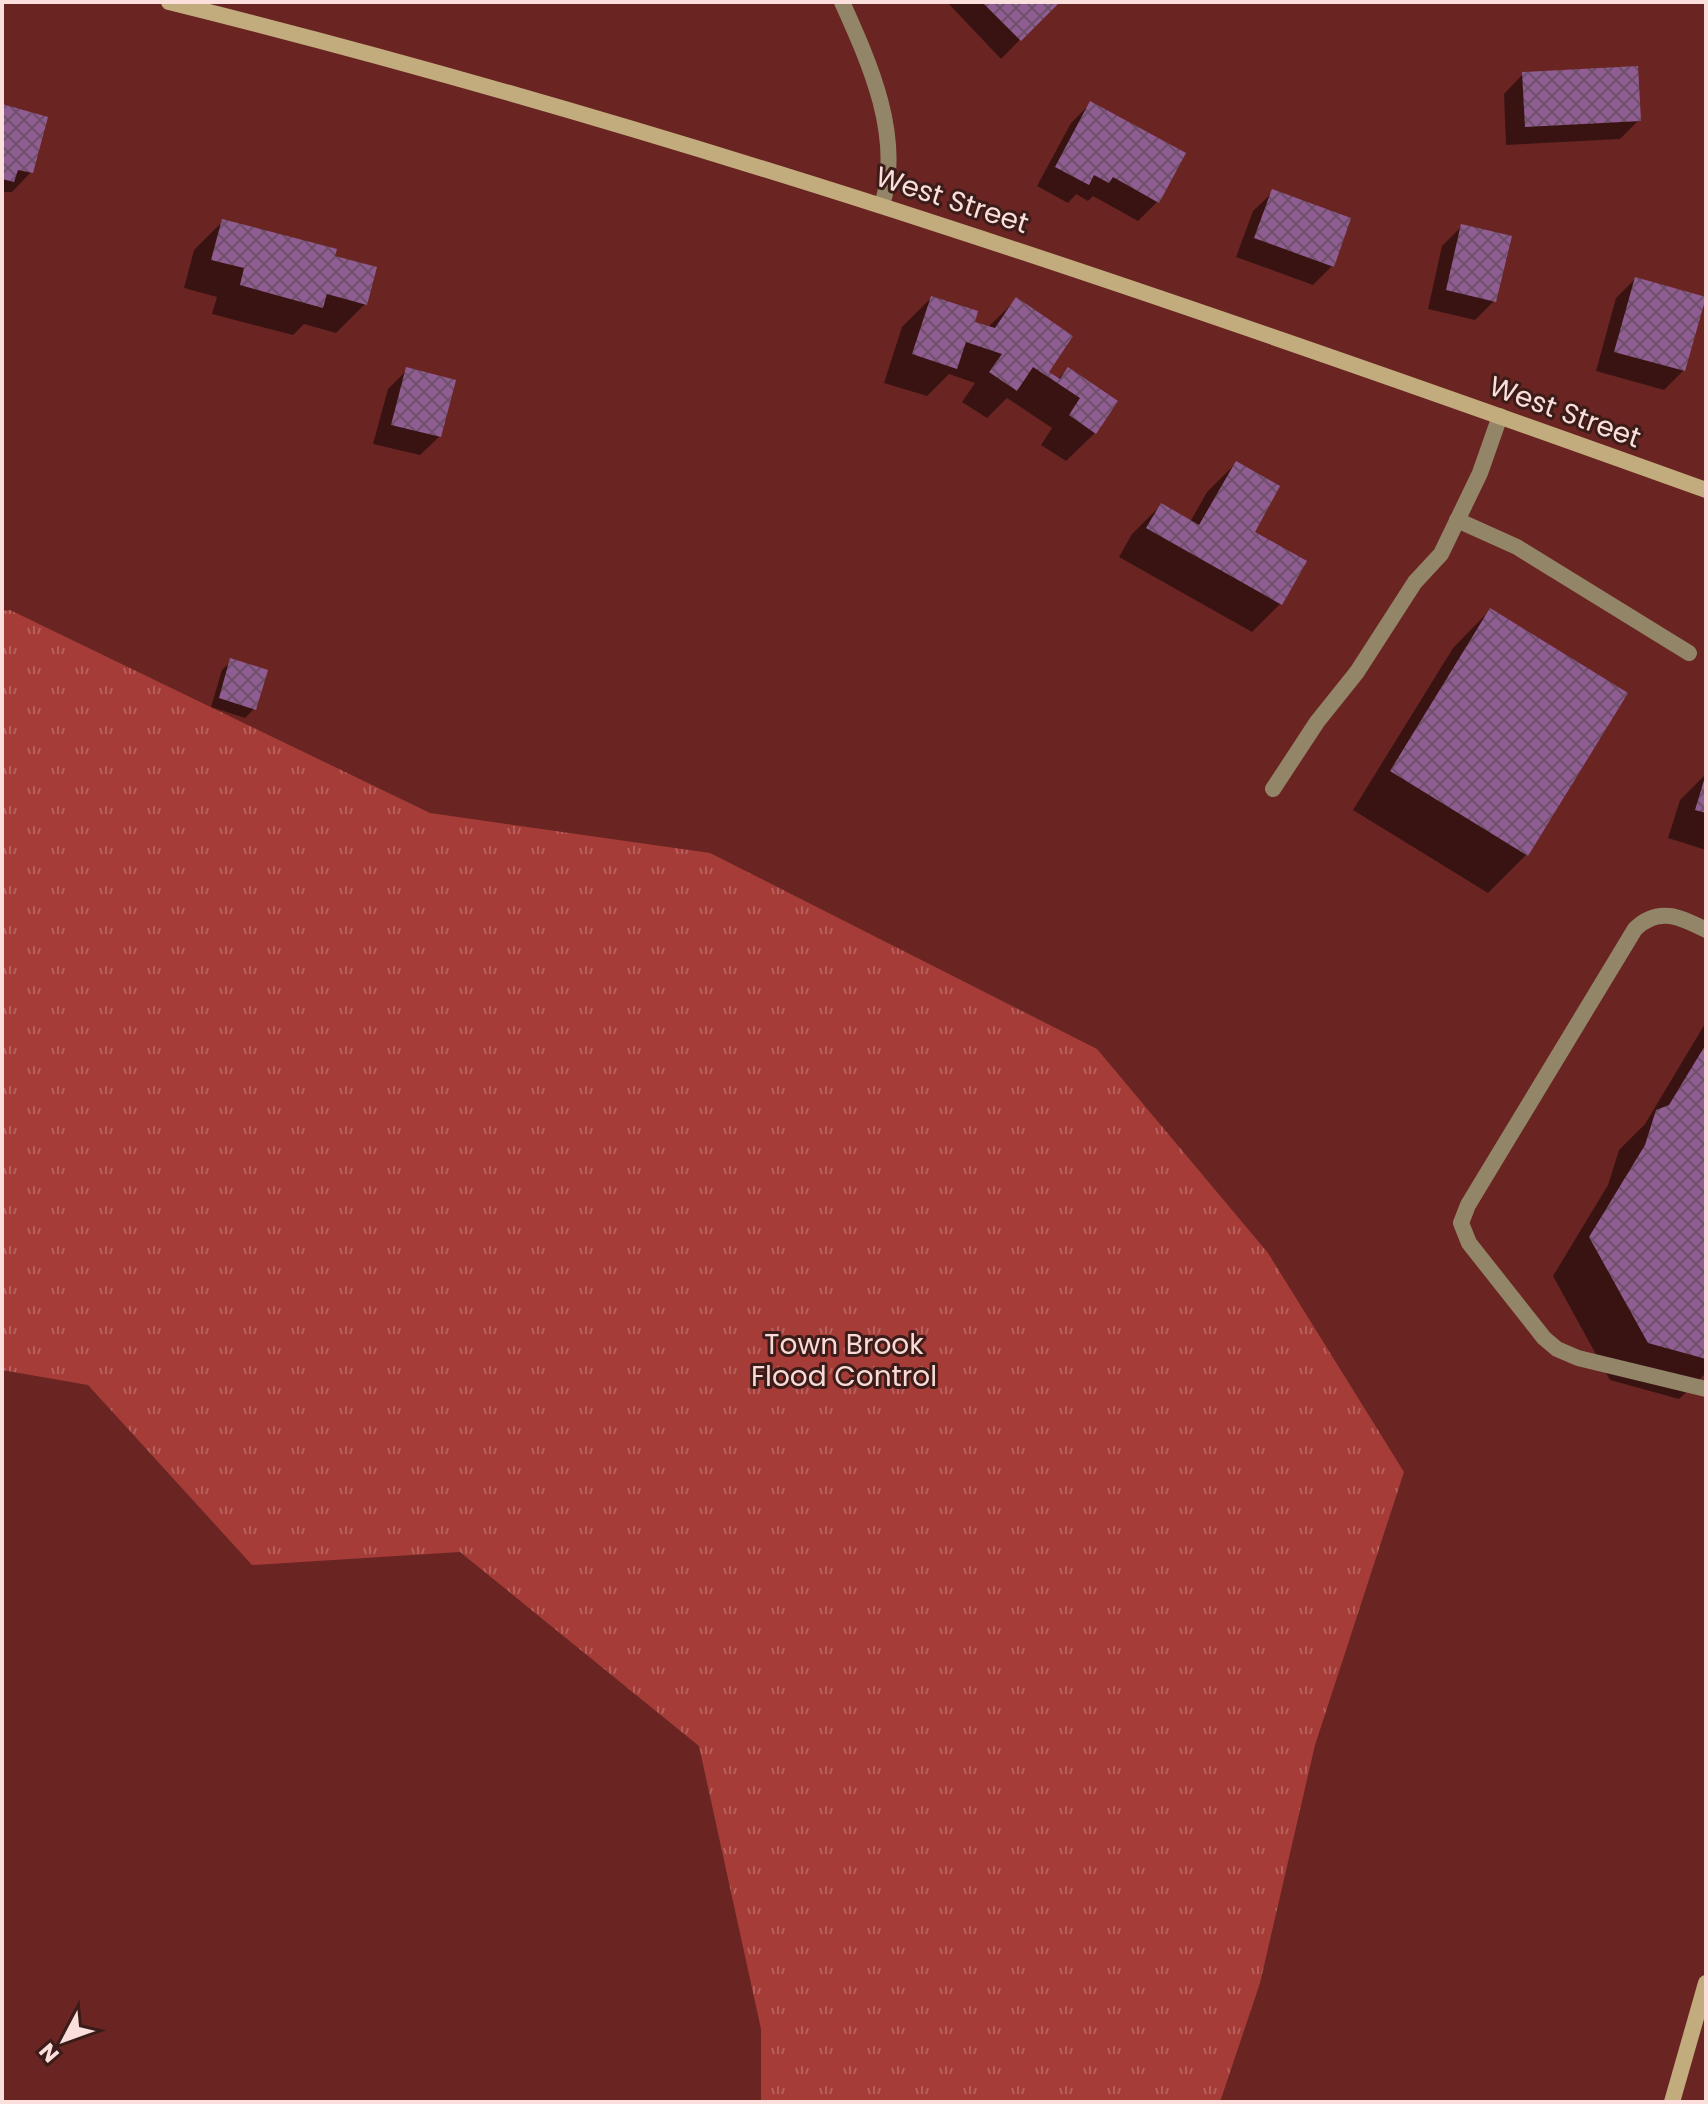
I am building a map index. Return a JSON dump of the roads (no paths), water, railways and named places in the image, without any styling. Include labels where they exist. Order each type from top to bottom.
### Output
[{"type":"street","name":"West Street","points":[[169,2],[379,57],[882,205],[1269,334],[1706,490]]},
{"type":"street","points":[[842,2],[890,141],[889,181],[882,205]]},
{"type":"street","points":[[1273,789],[1317,722],[1357,672],[1415,582],[1441,554],[1500,416]]},
{"type":"street","points":[[1457,520],[1517,547],[1689,653]]},
{"type":"street","points":[[1706,930],[1669,914],[1647,919],[1635,929],[1461,1219],[1469,1243],[1552,1346],[1578,1358],[1706,1389]]},
{"type":"street","points":[[1672,2102],[1699,2034],[1706,1983]]},
{"type":"park label","name":"Town Brook Flood Control","points":[[844,1360]]}]
